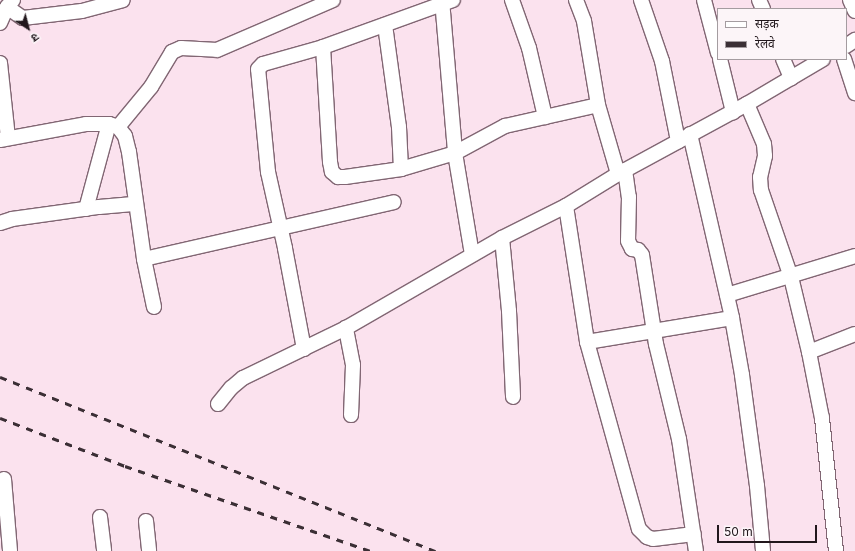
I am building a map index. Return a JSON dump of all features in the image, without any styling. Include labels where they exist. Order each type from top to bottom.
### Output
[{"type":"street","points":[[0,23],[10,4],[23,18],[82,11],[123,0]]},
{"type":"street","points":[[86,209],[114,126],[150,87],[172,52],[181,48],[217,50],[333,0]]},
{"type":"street","points":[[512,0],[530,48],[545,117]]},
{"type":"street","points":[[576,0],[584,21],[598,105],[622,172],[629,197],[628,241],[632,249],[640,252],[642,255],[653,330],[679,439],[696,551]]},
{"type":"street","points":[[641,0],[662,61],[684,137],[732,318],[742,375],[757,486],[763,551]]},
{"type":"street","points":[[704,0],[717,49]]},
{"type":"street","points":[[850,0],[855,11]]},
{"type":"street","points":[[304,349],[265,150],[258,69],[263,64],[323,47],[446,1],[455,153],[472,255]]},
{"type":"street","points":[[385,25],[399,127],[401,169]]},
{"type":"street","points":[[323,47],[332,172],[338,177],[401,169],[455,153],[505,126],[598,105]]},
{"type":"street","points":[[720,60],[733,112]]},
{"type":"street","points":[[783,60],[791,78]]},
{"type":"street","points":[[218,404],[231,388],[243,378],[346,328],[502,238],[566,206],[684,137],[733,112],[821,60]]},
{"type":"street","points":[[844,60],[855,93]]},
{"type":"street","points":[[0,63],[4,139],[86,124],[114,126],[125,136],[129,152],[144,259],[154,306]]},
{"type":"street","points":[[747,104],[764,144],[765,156],[760,177],[761,190],[791,277],[809,352],[822,418],[836,551]]},
{"type":"street","points":[[144,259],[394,202]]},
{"type":"street","points":[[0,223],[12,219],[136,204]]},
{"type":"street","points":[[566,206],[586,342],[639,529],[647,537],[653,539],[694,534]]},
{"type":"street","points":[[502,238],[510,311],[513,397]]},
{"type":"street","points":[[726,295],[791,277],[855,256]]},
{"type":"street","points":[[586,342],[732,318]]},
{"type":"street","points":[[346,328],[353,365],[351,415]]},
{"type":"street","points":[[809,352],[855,334]]},
{"type":"street","points":[[4,479],[10,551]]},
{"type":"street","points":[[100,517],[104,551]]},
{"type":"street","points":[[146,521],[149,551]]},
{"type":"railway","points":[[0,377],[435,551]]},
{"type":"railway","points":[[0,418],[125,466],[370,551]]}]
